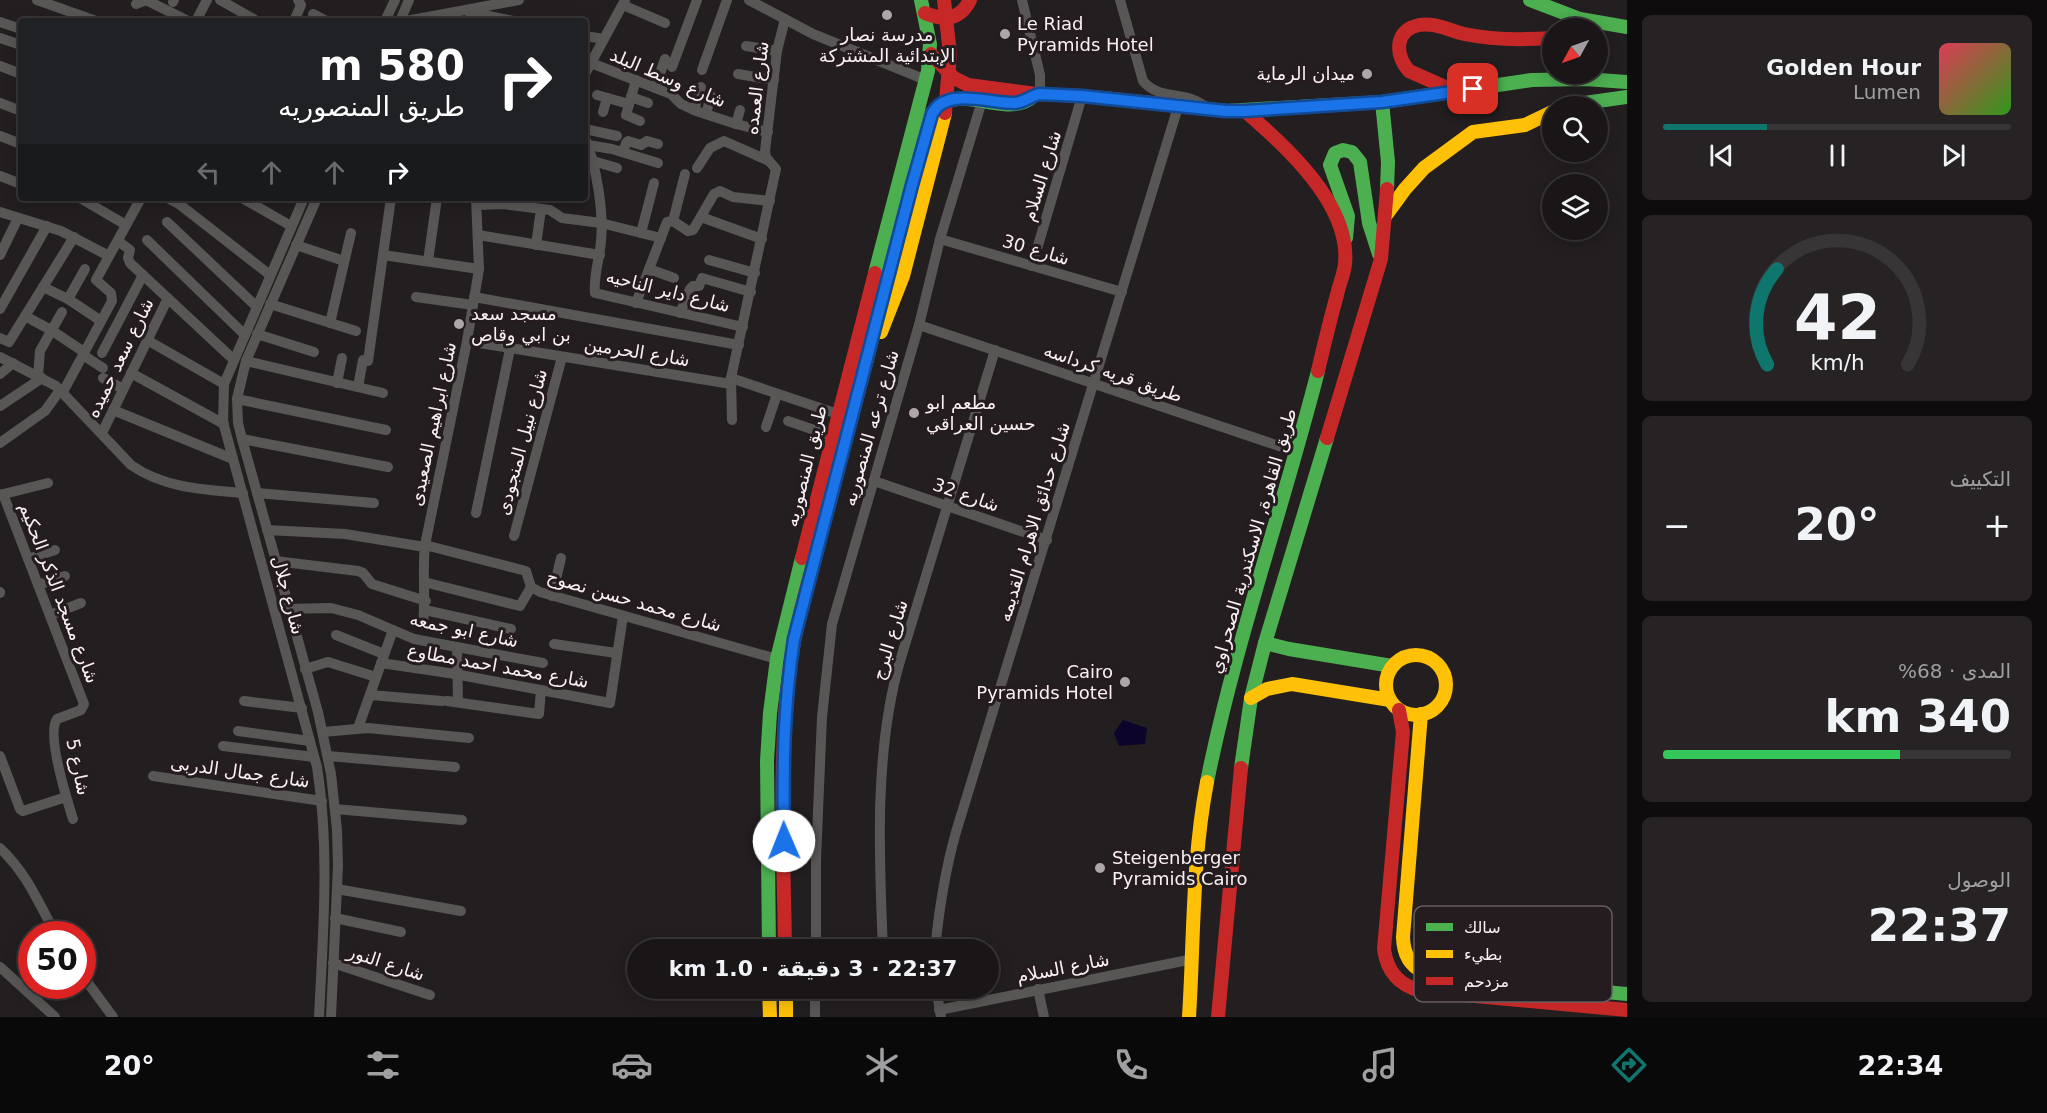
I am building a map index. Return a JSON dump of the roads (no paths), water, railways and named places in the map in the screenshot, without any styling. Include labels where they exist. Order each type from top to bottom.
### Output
[{"type":"main road","points":[[867,359],[890,313],[903,276],[945,113],[950,54],[944,0]]},
{"type":"main road","points":[[923,7],[941,20],[951,19],[965,11],[970,0]]},
{"type":"main road","points":[[1530,0],[1563,14],[1621,26]]},
{"type":"main road","name":"طريق المنصوريه","points":[[769,939],[767,761],[777,659],[832,436],[926,80],[930,54],[929,33],[923,7]]},
{"type":"main road","points":[[1454,91],[1408,71],[1403,66],[1399,59],[1398,45],[1405,32],[1411,27],[1425,24],[1466,34],[1499,38],[1542,38]]},
{"type":"main road","points":[[930,54],[954,78],[968,85],[1209,110],[1245,111],[1382,102],[1532,80],[1627,82]]},
{"type":"main road","name":"طريق المنصوريه","points":[[786,939],[783,752],[789,673],[802,606],[932,114],[937,106],[946,100],[1015,103],[1026,101],[1038,94]]},
{"type":"main road","points":[[1608,99],[1627,97]]},
{"type":"main road","points":[[1218,1017],[1237,800],[1251,698],[1265,642],[1381,259],[1388,162],[1382,102]]},
{"type":"main road","name":"طريق القاهرة, الاسكندرية الصحراوي","points":[[1189,1017],[1194,889],[1200,819],[1254,596],[1297,452],[1343,273],[1344,242],[1338,223],[1325,198],[1304,168],[1280,141],[1245,111]]},
{"type":"main road","points":[[1385,217],[1424,168],[1457,142],[1473,132],[1525,125],[1542,117]]},
{"type":"main road","points":[[1344,242],[1348,228],[1348,216],[1329,165],[1335,153],[1343,150],[1352,152],[1360,162],[1369,223],[1381,259]]},
{"type":"main road","points":[[1265,642],[1289,649],[1392,666]]},
{"type":"main road","points":[[1251,698],[1267,689],[1292,684],[1394,705],[1407,714],[1421,714],[1434,710],[1443,699],[1446,684],[1441,667],[1433,660],[1416,654],[1399,660],[1392,666],[1386,682],[1394,705],[1403,732],[1384,949],[1386,962],[1392,975],[1408,988],[1414,990]]},
{"type":"main road","points":[[1414,966],[1408,961],[1403,950],[1403,938],[1421,714]]},
{"type":"main road","points":[[1612,993],[1627,994]]},
{"type":"main road","points":[[769,999],[770,1017]]},
{"type":"main road","points":[[786,999],[786,1017]]},
{"type":"main road","points":[[1535,1002],[1627,1010]]},
{"type":"street","points":[[37,0],[88,18]]},
{"type":"street","points":[[125,0],[137,2],[146,0],[182,18]]},
{"type":"street","points":[[198,18],[207,0]]},
{"type":"street","points":[[220,0],[252,18]]},
{"type":"street","points":[[295,18],[301,5],[298,0]]},
{"type":"street","points":[[386,18],[394,0]]},
{"type":"street","points":[[401,18],[409,0]]},
{"type":"street","points":[[448,17],[461,11],[519,0]]},
{"type":"street","points":[[655,88],[669,63],[697,0]]},
{"type":"street","points":[[702,70],[728,0]]},
{"type":"street","points":[[749,0],[872,59],[926,80]]},
{"type":"street","points":[[1022,0],[1040,75],[1038,94]]},
{"type":"street","points":[[1120,0],[1143,81],[1158,93],[1193,98],[1209,110]]},
{"type":"street","points":[[588,68],[624,2],[665,22]]},
{"type":"street","points":[[461,11],[497,18]]},
{"type":"street","points":[[314,14],[321,18]]},
{"type":"street","name":"شارع العمده","points":[[770,201],[776,169],[766,157],[765,151],[777,51],[785,19]]},
{"type":"street","points":[[0,22],[18,28]]},
{"type":"street","points":[[588,36],[604,39]]},
{"type":"street","points":[[0,38],[18,44]]},
{"type":"street","points":[[746,46],[777,51]]},
{"type":"street","name":"شارع وسط البلد","points":[[591,63],[671,94],[678,103],[694,110],[768,132]]},
{"type":"street","points":[[0,66],[18,73]]},
{"type":"street","points":[[738,74],[774,80]]},
{"type":"street","points":[[636,80],[626,115],[640,121]]},
{"type":"street","points":[[694,110],[701,87]]},
{"type":"street","points":[[603,112],[602,96],[648,103]]},
{"type":"street","points":[[706,114],[711,96]]},
{"type":"street","name":"شارع السلام","points":[[1032,266],[1082,96]]},
{"type":"street","name":"شارع ترعه المنصوريه","points":[[816,939],[816,859],[822,717],[832,624],[919,325],[940,239],[982,101]]},
{"type":"street","points":[[0,103],[18,110]]},
{"type":"street","name":"شارع حدائق الاهرام القديمه","points":[[936,939],[939,903],[949,858],[1178,107]]},
{"type":"street","points":[[736,124],[740,110]]},
{"type":"street","points":[[588,130],[617,136]]},
{"type":"street","points":[[0,136],[18,143]]},
{"type":"street","points":[[623,152],[628,141],[641,146],[647,141],[658,144]]},
{"type":"street","points":[[697,168],[711,148],[724,141],[769,161]]},
{"type":"street","points":[[588,142],[658,163]]},
{"type":"street","name":"شارع داير الناحيه","points":[[588,147],[593,161],[590,176],[601,223],[595,293],[743,327]]},
{"type":"street","points":[[593,161],[616,168]]},
{"type":"street","points":[[673,221],[685,174]]},
{"type":"street","points":[[0,176],[18,183]]},
{"type":"street","points":[[641,233],[654,183]]},
{"type":"street","points":[[636,303],[667,222],[673,221],[688,231],[696,227],[714,194],[720,191],[733,197],[770,201],[731,381],[732,420]]},
{"type":"street","points":[[0,443],[45,411],[62,391],[84,354],[112,301],[111,293],[96,280],[139,201]]},
{"type":"street","points":[[174,201],[270,275]]},
{"type":"street","points":[[247,201],[291,226]]},
{"type":"street","name":"شارع جلال","points":[[303,201],[224,384],[222,408],[233,459],[302,708],[322,801],[325,855],[325,1014]]},
{"type":"street","name":"شارع جلال","points":[[316,201],[257,334],[246,362],[237,399],[238,423],[242,440],[328,756],[338,855],[333,963],[325,1014]]},
{"type":"street","points":[[358,387],[366,360],[391,201]]},
{"type":"street","points":[[428,261],[437,201]]},
{"type":"street","points":[[97,202],[126,225]]},
{"type":"street","points":[[476,202],[554,211],[562,218],[601,223],[661,238]]},
{"type":"street","name":"شارع ابراهيم الصعيدى","points":[[423,624],[425,546],[467,342],[479,269],[476,202]]},
{"type":"street","points":[[536,245],[541,209]]},
{"type":"street","points":[[0,212],[47,226],[110,256]]},
{"type":"street","points":[[0,255],[18,218]]},
{"type":"street","points":[[701,218],[762,238]]},
{"type":"street","points":[[167,222],[257,307]]},
{"type":"street","points":[[0,309],[47,226]]},
{"type":"street","points":[[330,323],[351,232]]},
{"type":"street","points":[[478,235],[600,255]]},
{"type":"street","points":[[5,340],[26,316],[74,237]]},
{"type":"street","name":"شارع 30","points":[[940,239],[1122,292]]},
{"type":"street","points":[[147,240],[245,335]]},
{"type":"street","points":[[118,241],[128,247],[130,250],[128,258],[143,275],[234,360]]},
{"type":"street","points":[[296,244],[344,261]]},
{"type":"street","points":[[383,255],[479,269]]},
{"type":"street","points":[[709,260],[755,273]]},
{"type":"street","points":[[649,269],[674,278]]},
{"type":"street","points":[[68,299],[85,270]]},
{"type":"street","points":[[102,353],[143,275]]},
{"type":"street","points":[[680,313],[690,289],[693,286],[699,286],[702,278],[751,292]]},
{"type":"street","points":[[43,287],[68,299],[101,321]]},
{"type":"street","points":[[416,297],[474,301],[739,345]]},
{"type":"street","name":"شارع سعد حميده","points":[[102,434],[168,298]]},
{"type":"street","points":[[270,304],[356,332]]},
{"type":"street","points":[[40,377],[40,351],[62,312]]},
{"type":"street","points":[[26,316],[51,330],[84,354],[123,389]]},
{"type":"street","name":"طريق قريه كرداسه","points":[[919,325],[1297,452]]},
{"type":"street","points":[[257,334],[314,352]]},
{"type":"street","points":[[147,340],[224,384]]},
{"type":"street","name":"شارع الحرمين","points":[[467,342],[731,381]]},
{"type":"street","points":[[476,513],[510,349]]},
{"type":"street","name":"شارع البرج","points":[[883,939],[880,859],[886,728],[894,680],[995,350]]},
{"type":"street","points":[[0,357],[62,391],[131,465],[140,471],[184,487],[243,493]]},
{"type":"street","points":[[337,383],[342,357]]},
{"type":"street","name":"شارع نبيل المنجودى","points":[[514,536],[562,357]]},
{"type":"street","points":[[246,362],[383,393]]},
{"type":"street","points":[[0,374],[13,363]]},
{"type":"street","points":[[131,373],[224,424]]},
{"type":"street","points":[[0,406],[40,377]]},
{"type":"street","points":[[731,381],[838,414]]},
{"type":"street","points":[[766,427],[777,394]]},
{"type":"street","points":[[237,399],[386,430]]},
{"type":"street","points":[[113,410],[233,459]]},
{"type":"street","points":[[788,421],[832,436]]},
{"type":"street","points":[[242,440],[388,467]]},
{"type":"street","name":"شارع 32","points":[[874,481],[1047,540]]},
{"type":"street","points":[[1,495],[48,483]]},
{"type":"street","points":[[257,493],[374,503]]},
{"type":"street","name":"شارع مسجد الذكر الحكيم","points":[[1,495],[28,558],[84,704]]},
{"type":"street","name":"شارع محمد حسن نصوح","points":[[267,530],[345,534],[425,546],[526,570],[531,587],[552,596],[777,659]]},
{"type":"street","points":[[28,558],[55,550]]},
{"type":"street","points":[[552,596],[561,558]]},
{"type":"street","points":[[275,561],[358,571],[363,573],[368,582],[425,606],[511,629]]},
{"type":"street","points":[[38,585],[65,576]]},
{"type":"street","points":[[424,582],[520,606],[531,587]]},
{"type":"street","points":[[50,615],[81,603]]},
{"type":"street","name":"شارع ابو جمعه","points":[[276,611],[289,608],[331,608],[358,615],[414,639],[543,663]]},
{"type":"street","points":[[554,644],[616,653],[623,616]]},
{"type":"street","points":[[358,728],[393,630]]},
{"type":"street","name":"شارع محمد احمد مطاوع","points":[[336,634],[383,658],[610,703],[616,653]]},
{"type":"street","points":[[449,701],[458,674],[457,647]]},
{"type":"street","points":[[305,669],[328,662],[376,677]]},
{"type":"street","points":[[370,695],[449,701],[539,714],[541,690]]},
{"type":"street","points":[[244,701],[302,708]]},
{"type":"street","name":"شارع 5","points":[[73,819],[55,752],[53,726],[57,719],[81,710],[84,704]]},
{"type":"street","points":[[322,732],[358,728],[468,738]]},
{"type":"street","points":[[238,731],[310,741]]},
{"type":"street","points":[[223,747],[314,757]]},
{"type":"street","points":[[0,756],[20,808],[27,811],[66,797]]},
{"type":"street","points":[[328,756],[455,767]]},
{"type":"street","name":"شارع جمال الدربى","points":[[153,776],[322,801]]},
{"type":"street","points":[[335,809],[462,820]]},
{"type":"street","points":[[0,848],[31,885],[49,921]]},
{"type":"street","points":[[325,855],[338,855]]},
{"type":"street","points":[[337,889],[460,911]]},
{"type":"street","points":[[335,918],[401,932]]},
{"type":"street","name":"شارع السلام","points":[[940,1013],[1038,989],[1193,959]]},
{"type":"street","name":"شارع النور","points":[[333,963],[430,995]]},
{"type":"street","points":[[0,967],[55,1017]]},
{"type":"street","points":[[1038,989],[1044,1017]]},
{"type":"street","points":[[96,994],[113,1017]]},
{"type":"street","points":[[815,999],[815,1017]]},
{"type":"place","name":"مدرسة نصار الإبتدائية المشتركة","points":[[887,15]]},
{"type":"place","name":"Le Riad Pyramids Hotel","points":[[1005,34]]},
{"type":"place","name":"ميدان الرماية","points":[[1367,74]]},
{"type":"place","name":"مسجد سعد بن ابي وقاص","points":[[459,324]]},
{"type":"place","name":"مطعم ابو حسين العراقي","points":[[914,413]]},
{"type":"place","name":"Cairo Pyramids Hotel","points":[[1125,682]]},
{"type":"place","name":"Steigenberger Pyramids Cairo","points":[[1100,868]]}]
